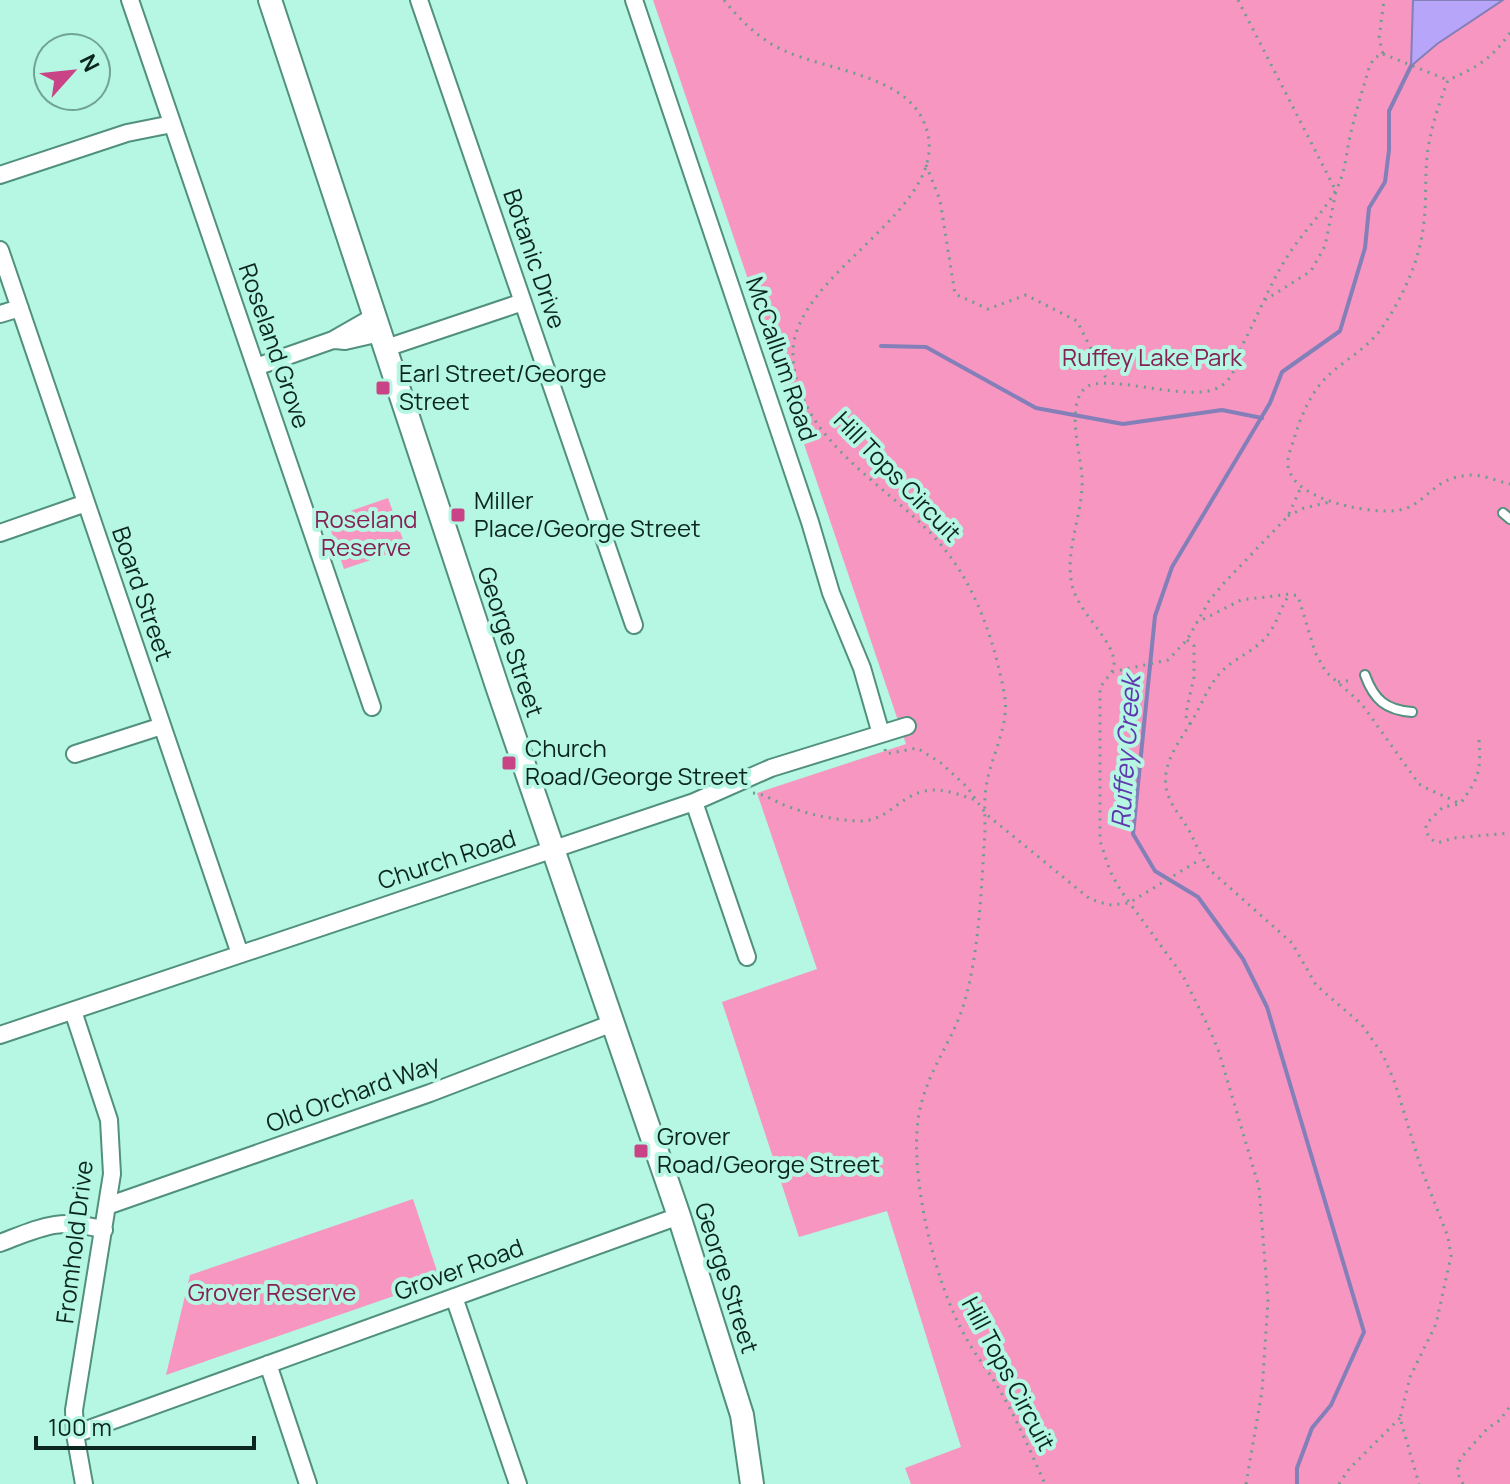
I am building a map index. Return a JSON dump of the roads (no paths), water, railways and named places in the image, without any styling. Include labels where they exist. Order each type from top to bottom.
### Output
[{"type":"main road","name":"George Street","points":[[270,0],[498,689],[679,1216],[739,1405],[752,1484]]},
{"type":"street","name":"Roseland Grove","points":[[130,0],[372,707]]},
{"type":"street","name":"Botanic Drive","points":[[419,0],[634,625]]},
{"type":"street","name":"McCallum Road","points":[[634,0],[810,522],[831,593],[862,668],[881,734]]},
{"type":"street","points":[[0,175],[170,118]]},
{"type":"street","name":"Board Street","points":[[0,250],[240,954]]},
{"type":"street","points":[[256,367],[333,340],[345,341],[523,302]]},
{"type":"street","points":[[0,304],[18,303]]},
{"type":"street","points":[[0,314],[18,303]]},
{"type":"street","points":[[0,533],[86,503]]},
{"type":"street","points":[[75,754],[162,726]]},
{"type":"street","name":"Church Road","points":[[0,1035],[694,802],[771,768],[907,726]]},
{"type":"street","points":[[694,802],[747,957]]},
{"type":"street","name":"Fromhold Drive","points":[[73,1011],[109,1120],[112,1174],[74,1410],[84,1484]]},
{"type":"street","name":"Old Orchard Way","points":[[107,1206],[430,1093],[613,1023]]},
{"type":"street","name":"Grover Road","points":[[75,1434],[679,1216]]},
{"type":"street","points":[[0,1243],[50,1225],[76,1222],[104,1230]]},
{"type":"street","points":[[454,1297],[518,1484]]},
{"type":"street","points":[[268,1364],[308,1484]]},
{"type":"lane","points":[[1367,679],[1379,703],[1398,711],[1412,712]]},
{"type":"waterway","name":"Ruffey Creek","points":[[1297,1484],[1297,1468],[1312,1428],[1331,1405],[1364,1332],[1267,1007],[1243,959],[1198,897],[1155,871],[1133,834],[1155,616],[1172,567],[1270,403],[1282,372],[1340,331],[1365,248],[1369,208],[1385,182],[1389,111],[1411,66]]},
{"type":"waterway","points":[[881,346],[926,347],[1036,408],[1123,424],[1222,410],[1262,418]]},
{"type":"place","name":"Earl Street/George Street","points":[[383,388]]},
{"type":"place","name":"Miller Place/George Street","points":[[458,515]]},
{"type":"place","name":"Church Road/George Street","points":[[509,763]]},
{"type":"place","name":"Grover Road/George Street","points":[[641,1151]]},
{"type":"park label","name":"Ruffey Lake Park","points":[[1152,358]]},
{"type":"park label","name":"Roseland Reserve","points":[[366,534]]},
{"type":"park label","name":"Grover Reserve","points":[[272,1293]]}]
